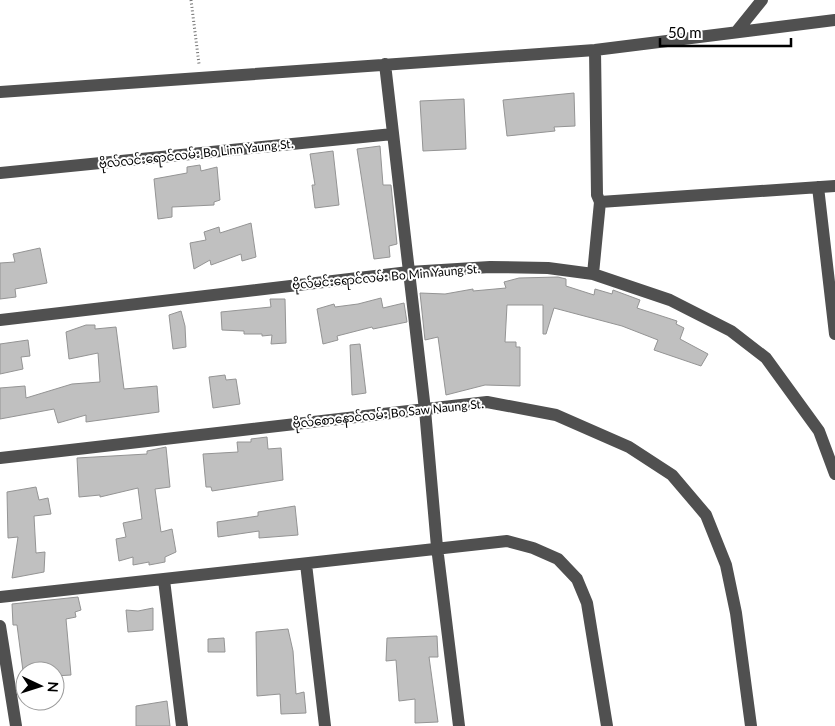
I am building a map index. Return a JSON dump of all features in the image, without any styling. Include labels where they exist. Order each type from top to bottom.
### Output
[{"type":"street","points":[[737,31],[762,0]]},
{"type":"street","points":[[0,92],[595,50],[835,20]]},
{"type":"street","points":[[593,274],[600,202],[597,195],[595,50]]},
{"type":"street","points":[[385,64],[426,410],[438,547],[459,726]]},
{"type":"street","name":"ဗိုလ်လင်းရောင်လမ်း Bo Linn Yaung St.","points":[[0,174],[393,134]]},
{"type":"street","points":[[600,202],[835,186]]},
{"type":"street","points":[[818,187],[835,334]]},
{"type":"street","name":"ဗိုလ်မင်းရောင်လမ်း Bo Min Yaung St.","points":[[0,320],[409,272],[490,267],[539,268],[593,274],[670,300],[731,331],[766,358],[819,431],[835,474]]},
{"type":"street","name":"ဗိုလ်စောနောင်လမ်း Bo Saw Naung St.","points":[[0,458],[487,402],[556,415],[629,447],[672,475],[706,514],[726,565],[736,613],[751,726]]},
{"type":"street","points":[[0,597],[306,564],[438,547],[507,541],[533,548],[558,559],[578,579],[587,603],[607,726]]},
{"type":"street","points":[[306,564],[325,726]]},
{"type":"street","points":[[164,580],[182,726]]},
{"type":"street","points":[[0,626],[16,726]]},
{"type":"path","points":[[191,0],[201,77]]},
{"type":"building","points":[[574,93],[575,126],[554,127],[555,131],[507,136],[503,100]]},
{"type":"building","points":[[464,99],[466,149],[423,151],[420,101]]},
{"type":"building","points":[[380,146],[383,185],[391,185],[397,244],[389,246],[390,257],[374,259],[357,149]]},
{"type":"building","points":[[333,151],[339,205],[315,208],[312,185],[315,185],[310,154]]},
{"type":"building","points":[[200,165],[201,171],[217,167],[220,200],[214,202],[214,205],[172,207],[172,217],[158,219],[154,179],[187,173],[187,167]]},
{"type":"building","points":[[251,223],[256,257],[242,261],[241,254],[211,265],[210,260],[194,269],[190,243],[206,240],[204,232],[219,227],[220,233]]},
{"type":"building","points":[[40,248],[47,283],[15,289],[16,297],[0,299],[0,263],[15,262],[13,254]]},
{"type":"building","points":[[558,277],[566,279],[566,286],[594,295],[595,289],[612,294],[613,290],[640,300],[637,308],[677,321],[676,324],[684,328],[680,339],[708,354],[701,366],[654,350],[658,340],[622,326],[554,308],[546,334],[543,334],[543,305],[507,305],[505,342],[516,342],[516,347],[520,347],[520,386],[485,385],[446,395],[438,337],[425,340],[420,293],[445,294],[473,289],[473,291],[506,288],[504,282],[519,278]]},
{"type":"building","points":[[381,298],[383,308],[404,303],[407,322],[373,329],[372,327],[337,336],[338,340],[323,344],[317,309],[334,304],[335,307]]},
{"type":"building","points":[[270,299],[285,299],[286,343],[271,344],[272,335],[262,336],[262,334],[244,334],[244,331],[222,330],[221,312],[271,307]]},
{"type":"building","points":[[181,311],[185,326],[186,347],[173,349],[169,315]]},
{"type":"building","points":[[86,325],[95,325],[95,329],[116,327],[124,389],[157,386],[159,412],[86,422],[86,415],[58,423],[54,409],[0,419],[0,388],[25,386],[26,398],[72,384],[100,382],[98,353],[69,359],[66,332]]},
{"type":"building","points":[[28,340],[30,356],[21,357],[23,369],[0,374],[0,344]]},
{"type":"building","points":[[360,344],[366,393],[352,395],[350,345]]},
{"type":"building","points":[[225,375],[226,380],[236,379],[240,404],[213,408],[209,377]]},
{"type":"building","points":[[267,437],[268,449],[281,448],[283,480],[212,491],[211,487],[206,487],[203,454],[238,452],[237,442],[251,442],[251,439]]},
{"type":"building","points":[[166,447],[170,487],[155,489],[161,532],[172,529],[176,552],[165,557],[165,562],[149,565],[149,562],[133,565],[133,557],[119,561],[116,539],[126,537],[123,523],[142,519],[138,488],[100,497],[100,495],[79,497],[77,458],[147,454],[147,451]]},
{"type":"building","points":[[36,487],[39,500],[48,498],[51,514],[34,516],[36,553],[45,552],[44,572],[12,578],[18,537],[8,538],[7,492]]},
{"type":"building","points":[[295,506],[298,535],[259,538],[259,531],[218,537],[217,522],[258,516],[258,512]]},
{"type":"building","points":[[78,597],[81,610],[75,612],[76,617],[66,619],[71,675],[65,675],[65,661],[22,661],[17,625],[13,625],[12,604]]},
{"type":"building","points":[[153,608],[153,630],[128,632],[126,610],[138,611]]},
{"type":"building","points":[[288,629],[293,651],[296,694],[304,692],[306,713],[281,714],[280,694],[257,696],[256,632]]},
{"type":"building","points":[[437,636],[438,657],[429,657],[438,722],[415,723],[415,699],[399,701],[396,660],[386,661],[387,638]]},
{"type":"building","points":[[224,638],[225,652],[208,652],[208,639]]},
{"type":"building","points":[[167,701],[170,726],[136,726],[136,706]]}]
